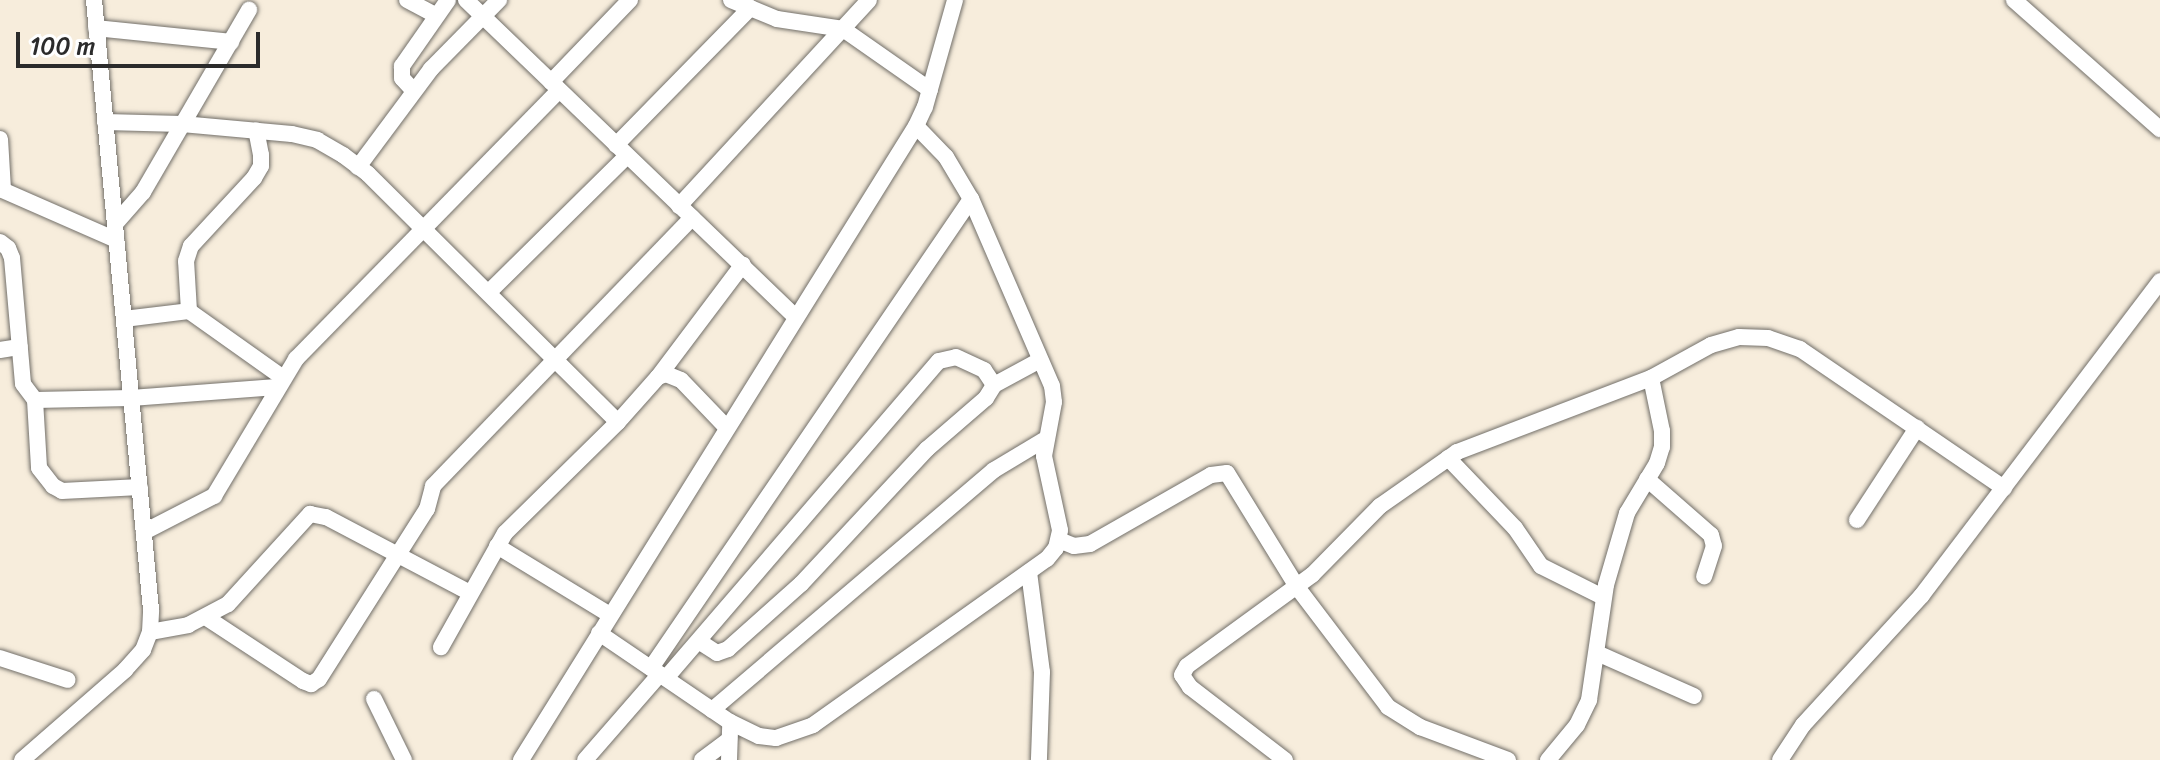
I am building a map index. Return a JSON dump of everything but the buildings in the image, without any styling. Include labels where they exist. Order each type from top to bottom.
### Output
[{"type":"street","points":[[22,760],[125,670],[143,650],[150,632],[144,532],[94,0]]},
{"type":"street","points":[[407,0],[435,15]]},
{"type":"street","points":[[413,90],[400,72],[435,15],[448,0]]},
{"type":"street","points":[[466,0],[796,318]]},
{"type":"street","points":[[358,167],[413,90],[499,0]]},
{"type":"street","points":[[144,532],[196,509],[214,496],[225,483],[279,382],[555,86],[630,0]]},
{"type":"street","points":[[731,0],[777,19],[843,29],[930,90]]},
{"type":"street","points":[[521,760],[916,126],[930,90],[955,0]]},
{"type":"street","points":[[2014,0],[2160,129]]},
{"type":"street","points":[[207,618],[311,684],[319,679],[427,509],[433,486],[557,358],[843,29],[861,3]]},
{"type":"street","points":[[489,292],[750,8]]},
{"type":"street","points":[[115,232],[143,192],[249,10]]},
{"type":"street","points":[[96,28],[231,42]]},
{"type":"street","points":[[105,122],[256,130],[317,140],[358,167],[423,227],[618,422]]},
{"type":"street","points":[[599,633],[730,722],[759,736],[776,738],[813,725],[1047,559],[1059,540],[1044,440],[1054,402],[1052,386],[971,199],[946,157],[916,126]]},
{"type":"street","points":[[189,311],[186,261],[191,246],[254,178],[261,155],[256,130]]},
{"type":"street","points":[[0,139],[2,189],[115,232]]},
{"type":"street","points":[[585,760],[659,673],[971,199]]},
{"type":"street","points":[[0,242],[8,248],[12,258],[23,384],[35,400],[39,468],[45,479],[62,491],[140,487]]},
{"type":"street","points":[[441,647],[497,546],[517,519],[618,422],[658,377],[743,264]]},
{"type":"street","points":[[1780,760],[1803,725],[1922,595],[2160,281]]},
{"type":"street","points":[[124,319],[189,311],[279,382]]},
{"type":"street","points":[[1285,760],[1190,687],[1182,675],[1187,666],[1297,587],[1323,565],[1374,511],[1448,458],[1480,441],[1651,378],[1711,345],[1739,337],[1768,338],[1800,349],[2004,488]]},
{"type":"street","points":[[0,350],[20,347]]},
{"type":"street","points":[[659,673],[700,642],[808,510],[939,361],[956,357],[984,370],[994,385]]},
{"type":"street","points":[[700,642],[717,653],[728,649],[813,573],[927,449],[986,398],[994,385],[1040,360]]},
{"type":"street","points":[[658,377],[666,374],[681,380],[727,428]]},
{"type":"street","points":[[1552,759],[1577,725],[1589,700],[1603,597],[1627,513],[1662,447],[1662,431],[1651,378]]},
{"type":"street","points":[[35,400],[131,398],[279,382]]},
{"type":"street","points":[[1857,520],[1917,428]]},
{"type":"street","points":[[712,710],[994,470],[1044,440]]},
{"type":"street","points":[[1448,458],[1515,528],[1541,566],[1603,597]]},
{"type":"street","points":[[1059,540],[1074,546],[1090,544],[1211,475],[1227,473],[1297,587],[1388,707],[1420,727],[1508,760]]},
{"type":"street","points":[[1647,479],[1711,535],[1714,546],[1704,576]]},
{"type":"street","points":[[150,632],[207,618],[228,604],[310,514],[326,517],[470,593]]},
{"type":"street","points":[[497,546],[610,615]]},
{"type":"street","points":[[1029,572],[1042,672],[1039,760]]},
{"type":"street","points":[[1597,653],[1694,696]]},
{"type":"street","points":[[0,658],[68,680]]},
{"type":"street","points":[[374,699],[404,760]]},
{"type":"street","points":[[729,760],[730,722]]},
{"type":"street","points":[[702,760],[729,740]]}]
